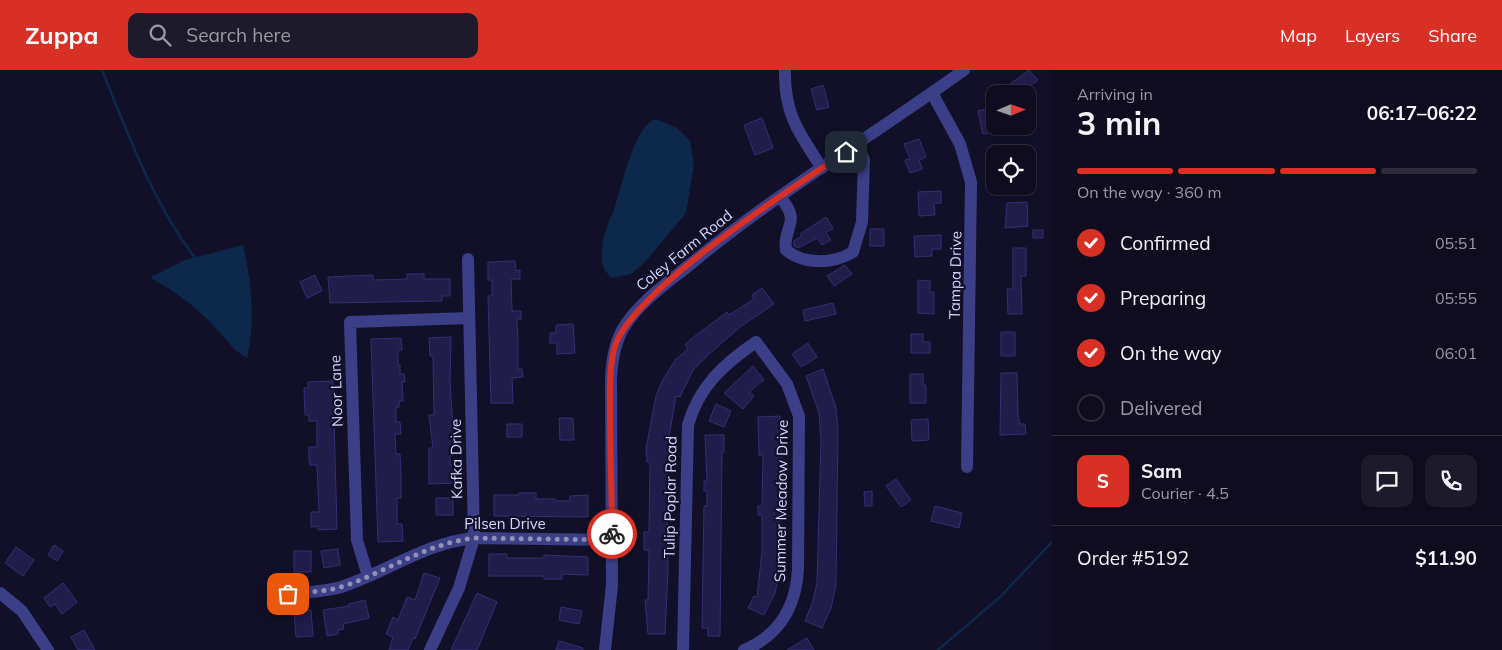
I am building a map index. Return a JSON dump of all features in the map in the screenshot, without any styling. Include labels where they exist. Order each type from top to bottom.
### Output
[{"type":"street","points":[[785,70],[786,96],[791,116],[822,168]]},
{"type":"street","name":"Coley Farm Road","points":[[609,649],[612,540],[610,378],[617,340],[632,317],[658,291],[733,230],[932,94],[964,70]]},
{"type":"street","name":"Tampa Drive","points":[[932,94],[960,144],[972,182],[967,467]]},
{"type":"street","points":[[780,197],[788,205],[792,216],[785,244],[786,250],[791,254],[800,258],[818,261],[836,260],[853,252],[862,222],[864,160],[858,144]]},
{"type":"street","name":"Kafka Drive","points":[[430,650],[459,588],[474,538],[468,259]]},
{"type":"street","name":"Noor Lane","points":[[368,576],[357,540],[350,322],[469,318]]},
{"type":"street","name":"Summer Meadow Drive","points":[[744,650],[764,646],[786,616],[798,585],[800,429],[796,403],[787,384],[756,342]]},
{"type":"street","name":"Tulip Poplar Road","points":[[683,650],[688,426],[695,405],[707,384],[736,356],[756,342]]},
{"type":"street","name":"Pilsen Drive","points":[[288,594],[340,587],[426,549],[457,540],[474,538],[612,540]]},
{"type":"street","points":[[0,593],[22,611],[48,650]]},
{"type":"water","points":[[656,119],[677,128],[690,141],[694,164],[686,213],[645,262],[631,274],[612,278],[606,272],[602,263],[602,245],[608,223],[635,144],[648,123]]},
{"type":"water","points":[[243,245],[252,315],[247,358],[233,347],[192,306],[151,277],[185,260]]},
{"type":"building","points":[[1029,70],[1038,80],[1031,85],[1009,85]]},
{"type":"building","points":[[823,85],[829,107],[817,110],[811,89]]},
{"type":"building","points":[[986,109],[986,133],[983,134],[978,111]]},
{"type":"building","points":[[762,118],[773,148],[755,155],[744,125]]},
{"type":"building","points":[[919,139],[926,157],[919,160],[922,169],[910,173],[905,160],[910,159],[904,144]]},
{"type":"building","points":[[941,191],[941,203],[934,203],[935,215],[919,216],[918,192]]},
{"type":"building","points":[[1027,202],[1028,226],[1005,228],[1007,203]]},
{"type":"building","points":[[826,217],[833,228],[826,233],[831,240],[822,245],[817,238],[798,248],[794,246],[794,241],[802,236],[800,234]]},
{"type":"building","points":[[870,229],[884,229],[884,246],[870,246]]},
{"type":"building","points":[[1033,230],[1043,230],[1043,238],[1033,238]]},
{"type":"building","points":[[941,235],[941,249],[932,249],[932,256],[915,257],[914,236]]},
{"type":"building","points":[[1013,248],[1026,248],[1026,276],[1021,276],[1022,314],[1008,314],[1007,289],[1013,289]]},
{"type":"building","points":[[515,261],[516,271],[520,270],[520,279],[511,279],[512,311],[521,311],[521,319],[517,319],[518,369],[522,369],[523,377],[512,378],[513,403],[491,403],[488,296],[492,296],[492,280],[488,280],[488,262]]},
{"type":"building","points":[[845,265],[852,274],[834,286],[827,276]]},
{"type":"building","points":[[407,274],[424,274],[424,279],[450,279],[450,296],[442,296],[442,301],[330,303],[328,277],[373,275],[373,280],[407,279]]},
{"type":"building","points":[[315,275],[322,291],[307,298],[300,282]]},
{"type":"building","points":[[918,280],[930,281],[930,292],[934,292],[934,314],[918,313]]},
{"type":"building","points":[[762,288],[774,304],[740,327],[708,355],[693,370],[680,397],[676,396],[667,448],[669,448],[670,461],[668,461],[668,570],[665,634],[648,634],[645,600],[648,600],[649,550],[644,550],[644,532],[649,532],[650,462],[647,462],[646,449],[656,396],[663,379],[676,359],[688,349],[685,345],[727,312],[729,315],[754,299],[752,295]]},
{"type":"building","points":[[833,303],[836,314],[805,321],[803,310]]},
{"type":"building","points":[[573,324],[575,353],[557,354],[557,343],[550,343],[550,333],[556,333],[556,325]]},
{"type":"building","points":[[1001,332],[1015,332],[1015,356],[1001,356]]},
{"type":"building","points":[[911,334],[923,334],[923,342],[930,342],[930,353],[911,353]]},
{"type":"building","points":[[451,337],[450,381],[454,449],[450,449],[450,465],[455,465],[456,483],[429,484],[429,448],[433,448],[429,415],[434,415],[433,356],[430,356],[429,338]]},
{"type":"building","points":[[401,338],[402,350],[398,350],[398,365],[400,365],[400,374],[404,374],[405,382],[402,382],[403,401],[399,401],[399,407],[396,407],[396,422],[400,422],[401,434],[395,434],[396,454],[400,454],[401,473],[401,498],[397,498],[397,524],[402,524],[403,541],[378,542],[371,339]]},
{"type":"building","points":[[808,343],[817,357],[801,367],[792,354]]},
{"type":"building","points":[[753,366],[764,380],[749,392],[754,396],[743,409],[724,393]]},
{"type":"building","points":[[823,369],[836,408],[838,430],[836,585],[831,608],[822,628],[805,621],[813,601],[817,582],[821,439],[819,413],[806,376]]},
{"type":"building","points":[[1001,373],[1017,373],[1018,415],[1020,424],[1025,424],[1026,434],[1000,435]]},
{"type":"building","points":[[910,374],[923,374],[923,385],[926,385],[926,403],[910,403]]},
{"type":"building","points":[[333,381],[337,529],[318,530],[318,526],[311,527],[311,512],[319,512],[317,465],[310,465],[309,459],[309,447],[317,447],[317,421],[309,421],[309,415],[305,415],[304,388],[308,388],[308,382]]},
{"type":"building","points":[[716,404],[731,411],[724,427],[709,421]]},
{"type":"building","points":[[780,416],[782,460],[781,523],[779,523],[780,569],[775,593],[764,615],[748,608],[754,596],[757,597],[762,552],[762,515],[758,515],[758,506],[762,506],[763,455],[759,455],[758,417]]},
{"type":"building","points":[[559,418],[573,418],[574,440],[560,440]]},
{"type":"building","points":[[928,419],[929,440],[912,441],[911,420]]},
{"type":"building","points":[[507,424],[522,424],[522,437],[507,437]]},
{"type":"building","points":[[705,435],[724,435],[724,452],[722,452],[720,636],[708,636],[708,628],[702,628],[704,506],[707,506],[707,491],[704,491],[704,481],[707,481]]},
{"type":"building","points":[[896,479],[911,500],[901,507],[886,486]]},
{"type":"building","points":[[872,491],[872,506],[865,506],[864,492]]},
{"type":"building","points":[[519,493],[536,493],[536,499],[555,499],[555,501],[570,501],[570,496],[588,495],[588,517],[494,516],[494,495],[519,495]]},
{"type":"building","points":[[436,498],[453,498],[453,515],[436,515]]},
{"type":"building","points":[[935,506],[962,513],[959,528],[931,521]]},
{"type":"building","points":[[54,545],[63,551],[57,561],[48,555]]},
{"type":"building","points":[[16,547],[34,560],[23,576],[5,563]]},
{"type":"building","points":[[338,549],[340,565],[324,568],[321,551]]},
{"type":"building","points":[[294,551],[311,551],[311,572],[294,572]]},
{"type":"building","points":[[489,554],[507,554],[507,558],[544,558],[544,555],[588,557],[588,575],[562,574],[562,579],[544,579],[544,576],[489,576]]},
{"type":"building","points":[[424,573],[440,578],[415,639],[413,638],[408,650],[389,650],[393,637],[386,634],[393,617],[398,620],[407,597],[415,600]]},
{"type":"building","points":[[63,583],[77,602],[62,614],[55,604],[50,607],[44,598]]},
{"type":"building","points":[[477,593],[497,602],[477,650],[451,650]]},
{"type":"building","points":[[365,600],[369,618],[343,624],[344,629],[338,630],[338,634],[327,636],[323,610],[349,606],[349,604]]},
{"type":"building","points":[[561,607],[582,611],[579,624],[559,620]]},
{"type":"building","points":[[311,610],[313,636],[296,637],[294,611]]},
{"type":"building","points":[[84,630],[95,650],[78,650],[71,637]]},
{"type":"building","points":[[807,638],[814,650],[787,650]]},
{"type":"building","points":[[559,641],[583,648],[583,650],[556,650]]},
{"type":"waterway","points":[[102,70],[154,191],[180,237],[195,258],[194,261]]},
{"type":"waterway","points":[[938,650],[1000,597],[1052,542]]},
{"type":"way so far","points":[[288,594],[340,587],[426,549],[457,540],[474,538],[612,540],[612,534]]},
{"type":"route","points":[[612,534],[610,378],[615,348],[621,332],[638,310],[658,291],[733,230],[846,152]]}]
